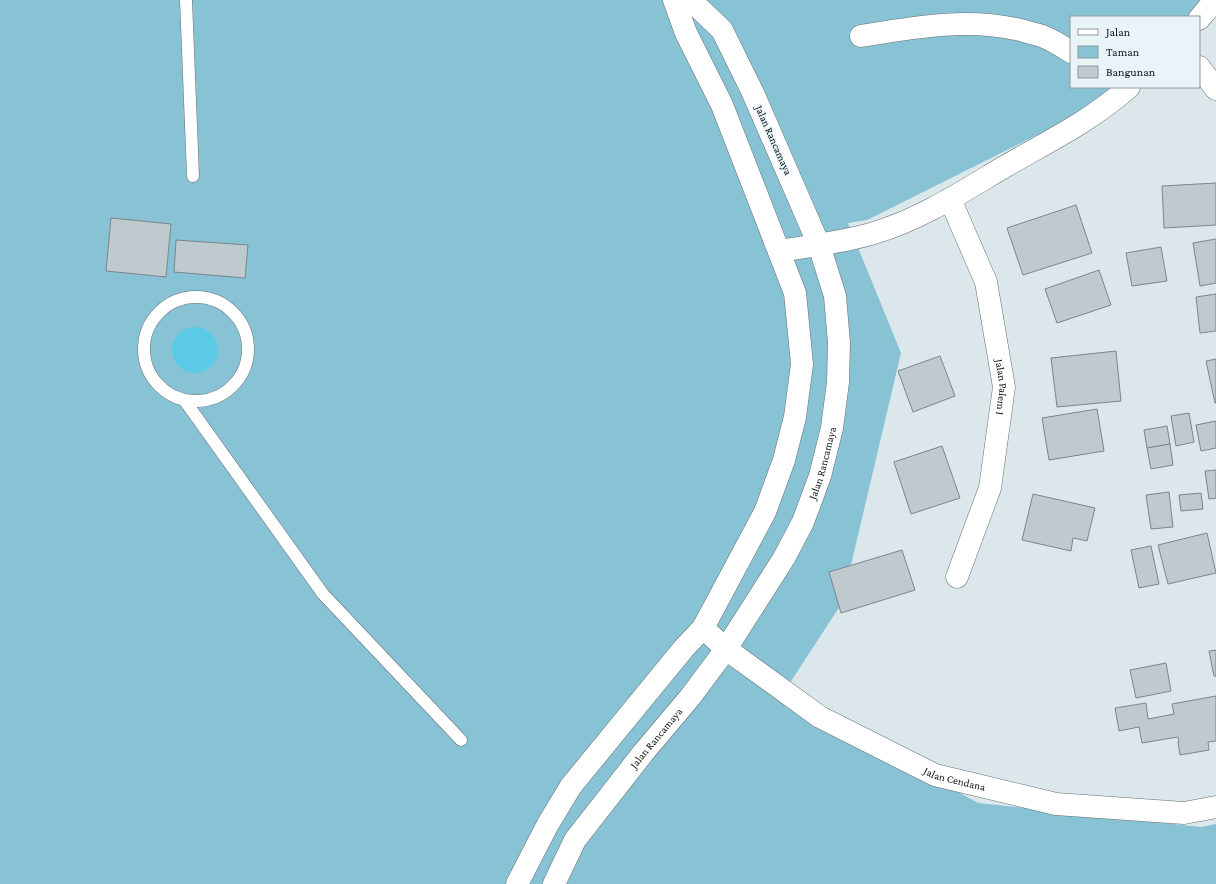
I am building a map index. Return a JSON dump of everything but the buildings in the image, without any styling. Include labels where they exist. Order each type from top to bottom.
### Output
[{"type":"street","points":[[517,884],[548,824],[572,786],[684,648],[703,628],[765,512],[784,460],[795,418],[802,364],[795,293],[722,105],[686,33],[674,0]]},
{"type":"street","name":"Jalan Rancamaya","points":[[554,884],[575,840],[604,802],[691,696],[726,649],[784,558],[803,522],[820,476],[832,428],[838,382],[839,343],[835,296],[819,245],[753,93],[722,30],[688,0]]},
{"type":"street","points":[[1200,18],[1215,0]]},
{"type":"street","points":[[861,36],[912,27],[952,24],[985,24],[1014,28],[1041,36],[1070,51]]},
{"type":"street","points":[[1200,68],[1216,89]]},
{"type":"street","points":[[779,251],[819,245],[874,233],[910,220],[1052,141],[1090,117],[1118,91]]},
{"type":"street","name":"Jalan Palem I","points":[[950,199],[986,282],[1004,387],[990,488],[957,577]]},
{"type":"street","name":"Jalan Cendana","points":[[703,628],[726,649],[820,717],[935,775],[1056,804],[1184,813],[1216,807]]},
{"type":"lane","points":[[186,0],[193,176]]},
{"type":"lane","points":[[185,401],[203,401],[220,396],[230,389],[235,385],[244,370],[249,353],[247,335],[239,319],[226,306],[210,298],[192,297],[175,300],[161,309],[150,322],[144,337],[143,354],[148,370],[156,384],[169,395],[185,401],[323,594],[461,740]]},
{"type":"green space","points":[[0,0],[1210,0],[1193,16],[1070,16],[1070,88],[1115,88],[1095,106],[867,220],[848,223],[901,353],[842,603],[782,695],[978,803],[1201,827],[1216,824],[1216,884],[0,884]]},
{"type":"shaded area","points":[[190,327],[200,327],[208,331],[214,337],[218,345],[218,355],[214,363],[208,369],[200,373],[190,373],[182,369],[176,363],[172,355],[172,345],[176,337],[182,331]]}]
